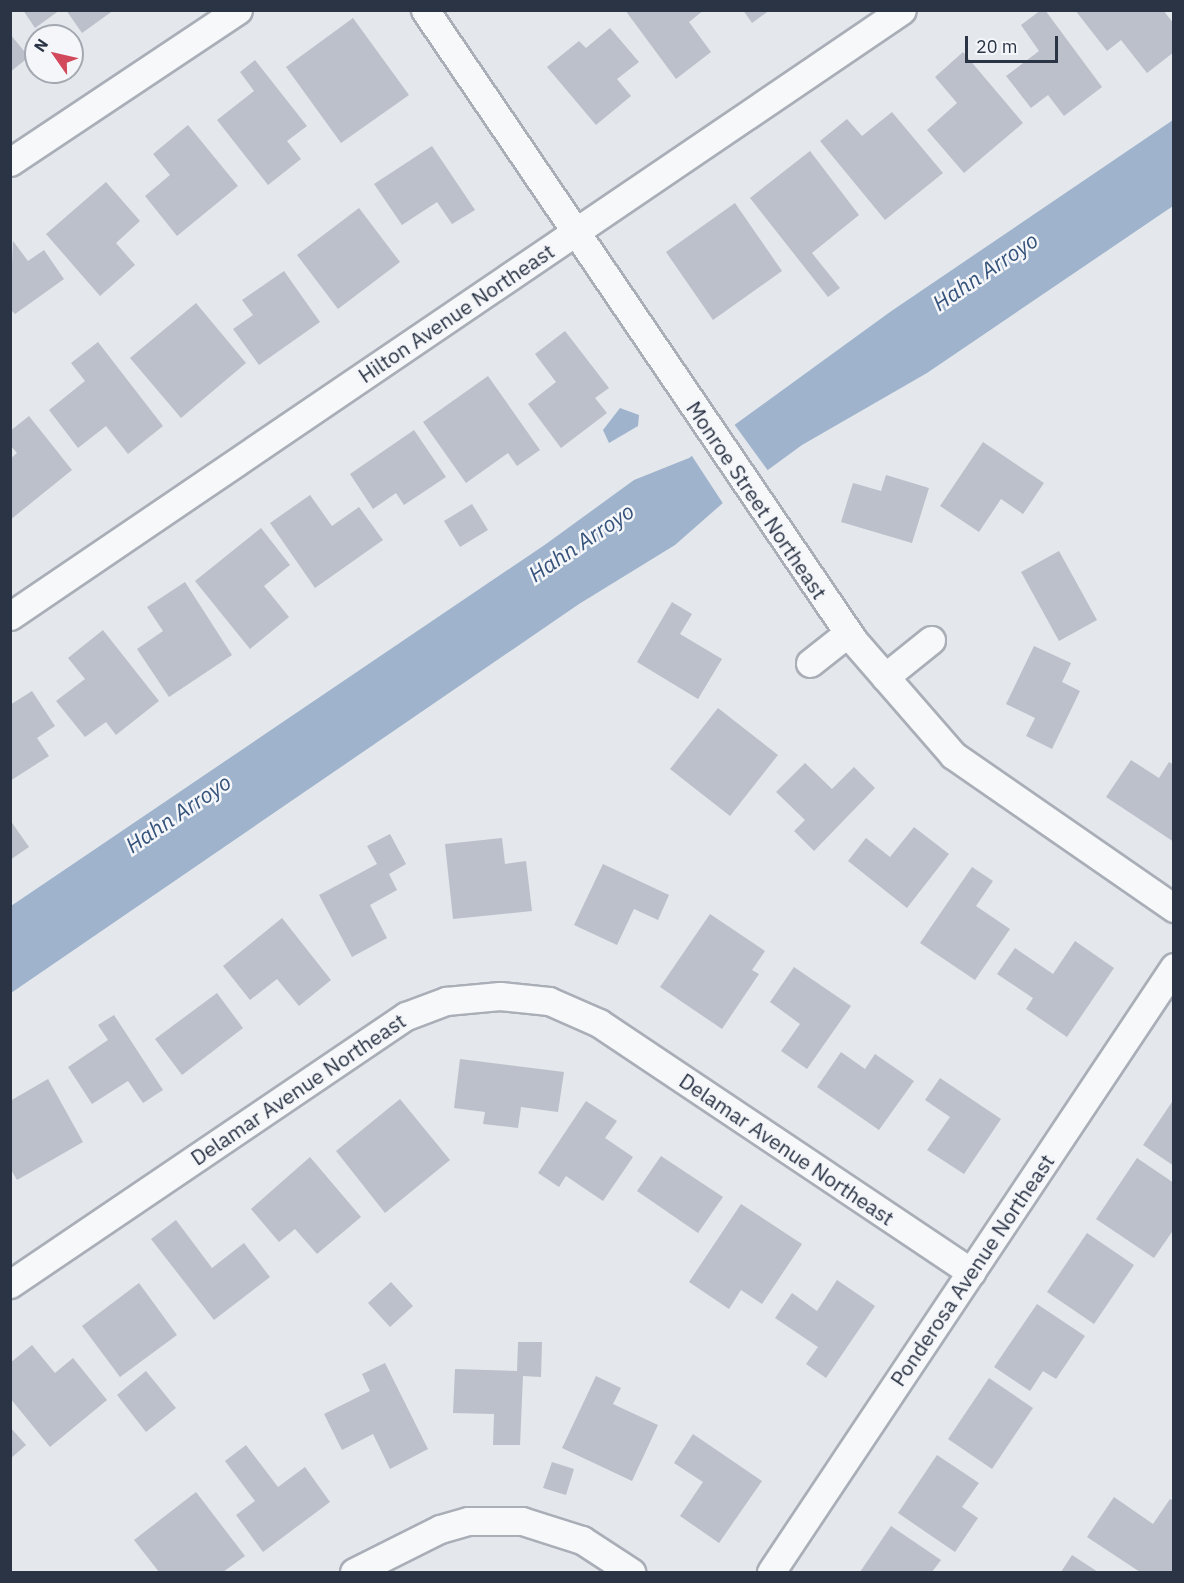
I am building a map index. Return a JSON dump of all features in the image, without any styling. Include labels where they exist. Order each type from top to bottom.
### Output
[{"type":"street","points":[[10,162],[238,10]]},
{"type":"street","name":"Monroe Street Northeast","points":[[425,10],[848,633],[953,755],[1173,908]]},
{"type":"street","name":"Hilton Avenue Northeast","points":[[10,616],[902,10]]},
{"type":"street","points":[[810,663],[848,633]]},
{"type":"street","points":[[885,677],[931,640]]},
{"type":"street","name":"Ponderosa Avenue Northeast","points":[[771,1572],[1173,967]]},
{"type":"street","name":"Delamar Avenue Northeast","points":[[10,1284],[406,1016],[446,1000],[500,996],[549,1001],[599,1023],[971,1272]]},
{"type":"street","points":[[354,1572],[440,1530],[468,1521],[522,1521],[582,1540],[631,1572]]},
{"type":"water","name":"Hahn Arroyo","points":[[1173,120],[1173,206],[927,373],[802,445],[724,502],[675,545],[579,604],[11,993],[11,906],[546,544],[634,480],[689,458],[890,312]]},
{"type":"water","points":[[620,408],[639,415],[638,426],[609,443],[603,430]]},
{"type":"pier","points":[[734,424],[769,472],[724,505],[690,453]]},
{"type":"building","points":[[23,10],[60,10],[41,24],[32,24]]},
{"type":"building","points":[[66,10],[114,10],[84,32],[84,24],[76,24]]},
{"type":"building","points":[[625,10],[704,10],[689,22],[711,52],[676,79]]},
{"type":"building","points":[[743,10],[770,10],[752,23]]},
{"type":"building","points":[[1041,10],[1045,10],[1102,87],[1064,116],[1048,95],[1031,108],[1006,76],[1039,51],[1021,25]]},
{"type":"building","points":[[1075,10],[1163,10],[1174,24],[1174,52],[1147,73],[1121,40],[1107,51]]},
{"type":"building","points":[[353,18],[409,95],[341,143],[286,67]]},
{"type":"building","points":[[610,28],[639,62],[617,79],[631,96],[596,125],[547,67],[579,41],[586,48]]},
{"type":"building","points":[[10,34],[24,51],[24,61],[10,72]]},
{"type":"building","points":[[963,52],[1023,123],[964,173],[927,130],[957,103],[935,77]]},
{"type":"building","points":[[255,60],[307,126],[287,141],[301,159],[268,185],[217,120],[254,91],[240,72]]},
{"type":"building","points":[[892,112],[943,173],[885,220],[820,141],[847,119],[862,136]]},
{"type":"building","points":[[188,125],[238,186],[177,236],[145,196],[170,175],[153,154]]},
{"type":"building","points":[[432,146],[475,210],[452,224],[437,202],[402,225],[374,184]]},
{"type":"building","points":[[810,151],[859,215],[812,253],[840,288],[828,297],[750,198]]},
{"type":"building","points":[[106,182],[140,221],[116,243],[135,265],[100,296],[46,234]]},
{"type":"building","points":[[735,203],[782,271],[713,320],[666,252]]},
{"type":"building","points":[[359,208],[400,262],[338,309],[297,255]]},
{"type":"building","points":[[13,241],[28,261],[44,250],[64,279],[15,314],[10,309]]},
{"type":"building","points":[[284,271],[320,322],[259,365],[233,329],[253,315],[242,300]]},
{"type":"building","points":[[196,303],[246,363],[181,418],[130,358]]},
{"type":"building","points":[[565,331],[609,388],[595,398],[607,413],[561,448],[528,404],[556,382],[535,354]]},
{"type":"building","points":[[98,342],[163,426],[128,454],[106,426],[78,448],[49,410],[85,381],[71,363]]},
{"type":"building","points":[[488,376],[540,450],[517,466],[508,453],[466,483],[423,422]]},
{"type":"building","points":[[29,416],[72,470],[10,520],[10,459],[17,453],[10,445],[10,431]]},
{"type":"building","points":[[414,430],[446,477],[404,505],[396,493],[373,509],[350,474]]},
{"type":"building","points":[[983,442],[1044,483],[1023,514],[1001,499],[979,532],[940,506]]},
{"type":"building","points":[[886,475],[929,488],[912,543],[841,522],[853,483],[881,491]]},
{"type":"building","points":[[310,495],[332,526],[359,507],[383,540],[315,588],[270,523]]},
{"type":"building","points":[[472,504],[488,530],[460,547],[444,521]]},
{"type":"building","points":[[261,528],[290,565],[264,586],[289,617],[250,649],[195,581]]},
{"type":"building","points":[[1059,551],[1097,620],[1059,641],[1021,572]]},
{"type":"building","points":[[185,582],[232,655],[169,697],[137,649],[163,631],[147,607]]},
{"type":"building","points":[[672,602],[692,614],[680,634],[722,659],[698,699],[637,662]]},
{"type":"building","points":[[103,630],[159,701],[116,735],[106,722],[85,737],[56,701],[85,679],[68,658]]},
{"type":"building","points":[[1034,646],[1071,663],[1062,682],[1080,691],[1052,749],[1026,736],[1035,718],[1006,704]]},
{"type":"building","points":[[32,691],[55,726],[37,738],[49,756],[10,781],[10,705]]},
{"type":"building","points":[[718,708],[778,755],[730,816],[670,769]]},
{"type":"building","points":[[1131,760],[1159,778],[1169,762],[1174,765],[1174,842],[1106,797]]},
{"type":"building","points":[[805,763],[832,789],[854,767],[875,788],[814,851],[794,831],[805,820],[776,792]]},
{"type":"building","points":[[10,820],[29,847],[10,860]]},
{"type":"building","points":[[914,827],[949,854],[907,908],[848,861],[866,838],[890,857]]},
{"type":"building","points":[[390,834],[406,864],[389,874],[397,890],[370,905],[387,938],[352,957],[319,895],[377,864],[367,846]]},
{"type":"building","points":[[502,838],[505,864],[526,861],[532,911],[453,919],[445,844]]},
{"type":"building","points":[[603,864],[669,895],[658,920],[634,909],[617,945],[574,925]]},
{"type":"building","points":[[972,867],[993,881],[976,906],[1010,929],[975,980],[920,943]]},
{"type":"building","points":[[710,914],[765,951],[752,970],[759,974],[722,1029],[660,987]]},
{"type":"building","points":[[282,918],[331,980],[299,1006],[277,979],[250,1000],[223,966]]},
{"type":"building","points":[[1075,941],[1114,968],[1067,1037],[1026,1009],[1033,998],[997,974],[1015,948],[1053,974]]},
{"type":"building","points":[[794,967],[851,1006],[807,1069],[781,1051],[800,1024],[770,1002]]},
{"type":"building","points":[[217,993],[243,1028],[182,1075],[155,1039]]},
{"type":"building","points":[[114,1015],[163,1090],[143,1103],[128,1081],[92,1104],[68,1067],[108,1040],[98,1025]]},
{"type":"building","points":[[841,1052],[865,1069],[875,1054],[914,1081],[879,1130],[817,1087]]},
{"type":"building","points":[[460,1059],[564,1072],[558,1112],[521,1107],[518,1128],[483,1124],[485,1112],[454,1108]]},
{"type":"building","points":[[940,1078],[1001,1119],[964,1174],[927,1150],[950,1117],[925,1100]]},
{"type":"building","points":[[48,1079],[83,1142],[17,1180],[10,1168],[10,1101]]},
{"type":"building","points":[[400,1099],[450,1160],[385,1213],[336,1151]]},
{"type":"building","points":[[1174,1099],[1174,1166],[1143,1145]]},
{"type":"building","points":[[586,1101],[617,1121],[605,1138],[633,1157],[603,1201],[566,1176],[559,1187],[538,1173]]},
{"type":"building","points":[[661,1156],[723,1197],[698,1233],[637,1191]]},
{"type":"building","points":[[310,1157],[361,1217],[317,1254],[295,1229],[279,1242],[251,1209]]},
{"type":"building","points":[[1137,1158],[1174,1183],[1174,1229],[1154,1258],[1096,1219]]},
{"type":"building","points":[[741,1204],[802,1244],[762,1304],[741,1290],[729,1309],[689,1282]]},
{"type":"building","points":[[176,1220],[212,1268],[244,1243],[270,1277],[214,1320],[151,1239]]},
{"type":"building","points":[[1087,1233],[1134,1265],[1094,1324],[1047,1292]]},
{"type":"building","points":[[837,1280],[875,1306],[826,1378],[806,1364],[818,1347],[775,1318],[792,1293],[817,1311]]},
{"type":"building","points":[[391,1282],[413,1306],[390,1327],[368,1303]]},
{"type":"building","points":[[139,1283],[177,1335],[120,1377],[82,1326]]},
{"type":"building","points":[[1037,1304],[1085,1336],[1056,1379],[1043,1371],[1030,1391],[994,1367]]},
{"type":"building","points":[[518,1342],[542,1342],[541,1377],[523,1376],[520,1445],[493,1445],[494,1414],[453,1413],[455,1369],[517,1371]]},
{"type":"building","points":[[32,1345],[55,1373],[73,1358],[107,1400],[50,1447],[10,1398],[10,1363]]},
{"type":"building","points":[[385,1363],[428,1449],[390,1469],[373,1434],[342,1450],[324,1414],[370,1391],[362,1374]]},
{"type":"building","points":[[146,1371],[176,1408],[146,1432],[117,1395]]},
{"type":"building","points":[[596,1376],[621,1388],[613,1404],[658,1425],[632,1481],[562,1448]]},
{"type":"building","points":[[989,1378],[1033,1408],[992,1469],[948,1439]]},
{"type":"building","points":[[10,1427],[26,1445],[10,1459]]},
{"type":"building","points":[[693,1434],[762,1481],[719,1543],[680,1516],[703,1482],[674,1463]]},
{"type":"building","points":[[246,1445],[278,1487],[305,1467],[330,1502],[263,1552],[236,1515],[255,1501],[225,1461]]},
{"type":"building","points":[[937,1455],[979,1483],[962,1507],[978,1518],[955,1552],[898,1513]]},
{"type":"building","points":[[552,1462],[574,1469],[566,1495],[543,1488]]},
{"type":"building","points":[[196,1492],[245,1556],[223,1572],[159,1572],[134,1540]]},
{"type":"building","points":[[1114,1497],[1153,1524],[1170,1499],[1174,1501],[1174,1572],[1140,1572],[1087,1537]]},
{"type":"building","points":[[891,1526],[941,1560],[932,1572],[860,1572]]},
{"type":"building","points":[[1072,1555],[1098,1572],[1061,1572]]}]
